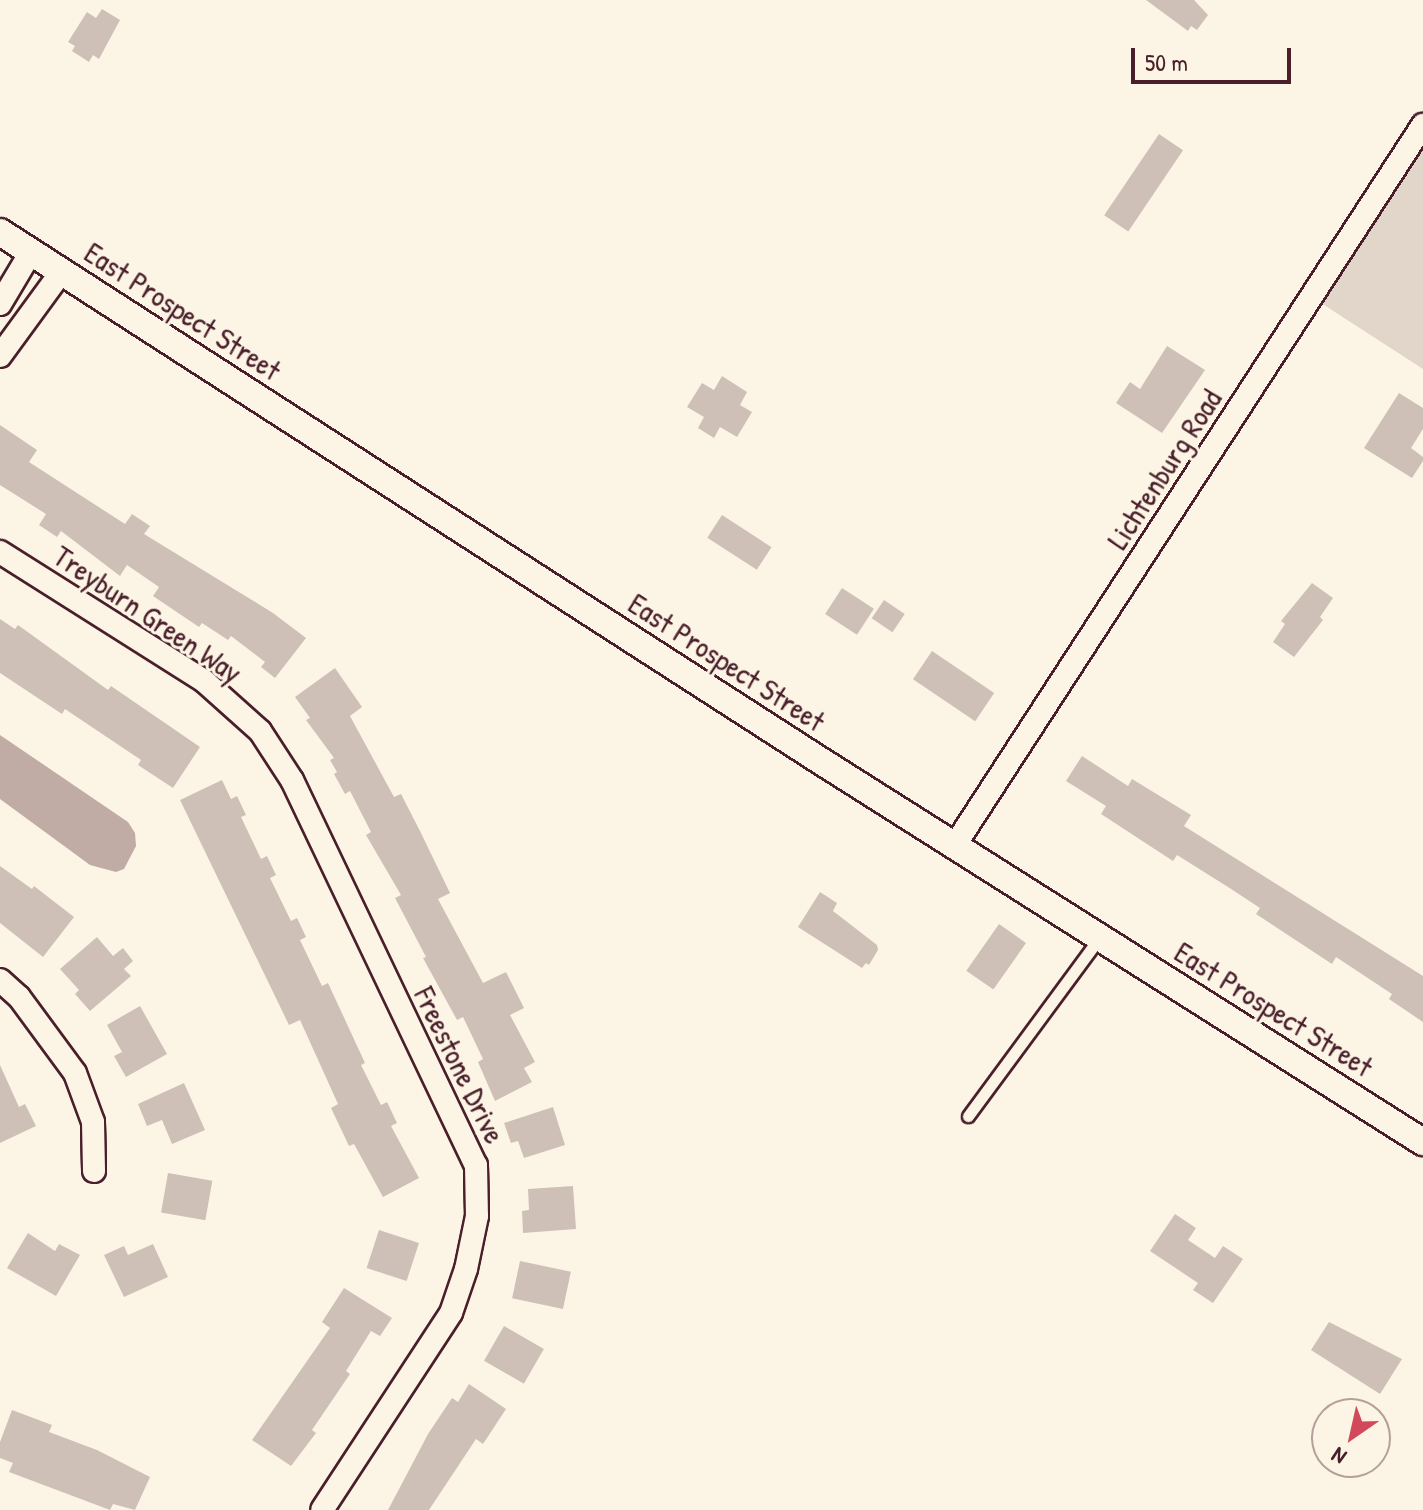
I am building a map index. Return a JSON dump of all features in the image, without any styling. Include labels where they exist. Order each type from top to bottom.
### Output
[{"type":"street","name":"Lichtenburg Road","points":[[955,845],[1423,125]]},
{"type":"street","name":"East Prospect Street","points":[[0,232],[1423,1142]]},
{"type":"street","points":[[0,304],[31,252]]},
{"type":"street","points":[[0,356],[62,271]]},
{"type":"street","name":"Treyburn Green Way","points":[[0,552],[204,681],[260,731]]},
{"type":"street","name":"Freestone Drive","points":[[260,731],[292,780],[476,1165],[477,1216],[466,1269],[451,1313],[322,1510]]},
{"type":"street","points":[[0,980],[19,997],[75,1073],[93,1122],[94,1171]]},
{"type":"lane","points":[[968,1116],[1100,937]]},
{"type":"shaded area","points":[[1423,145],[1423,369],[1321,303]]},
{"type":"shaded area","points":[[0,735],[128,822],[135,833],[136,846],[124,869],[116,872],[90,865],[0,799]]},
{"type":"building","points":[[1146,0],[1194,0],[1208,15],[1197,30],[1191,26],[1188,31]]},
{"type":"building","points":[[102,9],[120,20],[99,59],[93,55],[89,62],[72,51],[75,46],[68,42],[87,12],[96,18]]},
{"type":"building","points":[[1159,134],[1183,150],[1128,231],[1104,215]]},
{"type":"building","points":[[1167,346],[1205,370],[1162,433],[1116,403],[1130,382],[1140,389]]},
{"type":"building","points":[[722,376],[747,392],[740,405],[752,412],[737,437],[720,427],[714,438],[698,428],[704,417],[687,407],[702,383],[714,390]]},
{"type":"building","points":[[1399,393],[1423,408],[1423,429],[1411,448],[1423,457],[1423,461],[1412,478],[1364,448]]},
{"type":"building","points":[[0,425],[37,450],[29,462],[125,524],[132,514],[150,526],[144,534],[273,613],[306,638],[275,678],[261,667],[265,662],[231,636],[228,640],[202,623],[199,627],[153,596],[159,587],[127,565],[120,576],[61,531],[57,537],[39,525],[46,514],[0,485]]},
{"type":"building","points":[[722,515],[771,547],[757,570],[707,538]]},
{"type":"building","points":[[1312,583],[1333,598],[1320,617],[1323,620],[1294,657],[1273,642],[1285,624],[1281,621]]},
{"type":"building","points":[[842,588],[874,609],[857,635],[825,614]]},
{"type":"building","points":[[884,600],[905,614],[892,632],[872,618]]},
{"type":"building","points":[[0,619],[15,629],[18,625],[108,690],[111,686],[200,747],[173,788],[138,765],[141,760],[65,709],[62,714],[0,673]]},
{"type":"building","points":[[932,651],[994,693],[975,721],[913,679]]},
{"type":"building","points":[[335,668],[362,707],[350,716],[394,797],[401,794],[450,893],[438,899],[483,983],[506,972],[524,1008],[510,1015],[535,1062],[524,1068],[532,1082],[495,1101],[478,1062],[483,1059],[463,1017],[457,1020],[423,958],[426,957],[395,898],[401,895],[366,835],[371,832],[350,791],[345,794],[334,774],[337,772],[330,760],[334,758],[306,720],[310,718],[295,697]]},
{"type":"building","points":[[1082,756],[1128,786],[1132,779],[1191,815],[1184,826],[1423,976],[1423,1022],[1389,999],[1392,994],[1336,957],[1332,964],[1256,914],[1260,908],[1228,887],[1177,855],[1173,861],[1101,814],[1106,806],[1066,781]]},
{"type":"building","points":[[222,780],[231,799],[237,796],[246,815],[241,817],[261,859],[267,856],[276,875],[270,878],[291,921],[297,918],[306,937],[300,940],[322,986],[328,983],[365,1063],[361,1065],[381,1105],[387,1102],[397,1123],[391,1126],[419,1178],[383,1197],[354,1144],[349,1146],[331,1108],[338,1104],[300,1020],[289,1025],[180,800]]},
{"type":"building","points":[[0,866],[32,889],[34,886],[74,917],[43,957],[0,923]]},
{"type":"building","points":[[820,892],[837,903],[833,911],[877,945],[878,950],[869,965],[866,963],[862,968],[798,927]]},
{"type":"building","points":[[999,924],[1026,943],[993,990],[966,971]]},
{"type":"building","points":[[97,937],[113,956],[123,948],[133,961],[124,969],[131,976],[90,1011],[75,994],[79,990],[60,969]]},
{"type":"building","points":[[140,1006],[167,1054],[126,1077],[114,1056],[122,1052],[107,1025]]},
{"type":"building","points":[[0,1065],[19,1107],[25,1104],[36,1126],[0,1143]]},
{"type":"building","points":[[184,1083],[205,1130],[172,1144],[162,1120],[147,1126],[138,1104]]},
{"type":"building","points":[[553,1107],[565,1145],[524,1158],[518,1141],[511,1143],[504,1123]]},
{"type":"building","points":[[168,1173],[212,1181],[205,1220],[161,1212]]},
{"type":"building","points":[[573,1186],[576,1229],[523,1233],[522,1211],[529,1210],[528,1189]]},
{"type":"building","points":[[1175,1214],[1196,1228],[1188,1240],[1215,1258],[1223,1246],[1243,1259],[1213,1303],[1193,1290],[1198,1283],[1150,1251]]},
{"type":"building","points":[[379,1230],[419,1243],[407,1281],[367,1268]]},
{"type":"building","points":[[28,1233],[55,1251],[59,1244],[80,1255],[56,1296],[7,1268]]},
{"type":"building","points":[[153,1244],[168,1277],[124,1297],[104,1255],[124,1246],[128,1255]]},
{"type":"building","points":[[520,1261],[571,1272],[563,1309],[512,1298]]},
{"type":"building","points":[[344,1288],[392,1318],[380,1336],[371,1331],[346,1371],[350,1374],[312,1430],[316,1433],[291,1466],[252,1440],[330,1328],[322,1322]]},
{"type":"building","points":[[1329,1322],[1402,1359],[1380,1394],[1311,1350]]},
{"type":"building","points":[[504,1326],[544,1349],[524,1384],[484,1361]]},
{"type":"building","points":[[469,1384],[506,1409],[483,1444],[476,1439],[429,1510],[388,1510],[428,1434],[452,1398],[458,1402]]},
{"type":"building","points":[[12,1410],[52,1425],[49,1432],[97,1450],[150,1477],[135,1510],[113,1504],[110,1510],[9,1472],[13,1463],[0,1458],[0,1442]]}]
